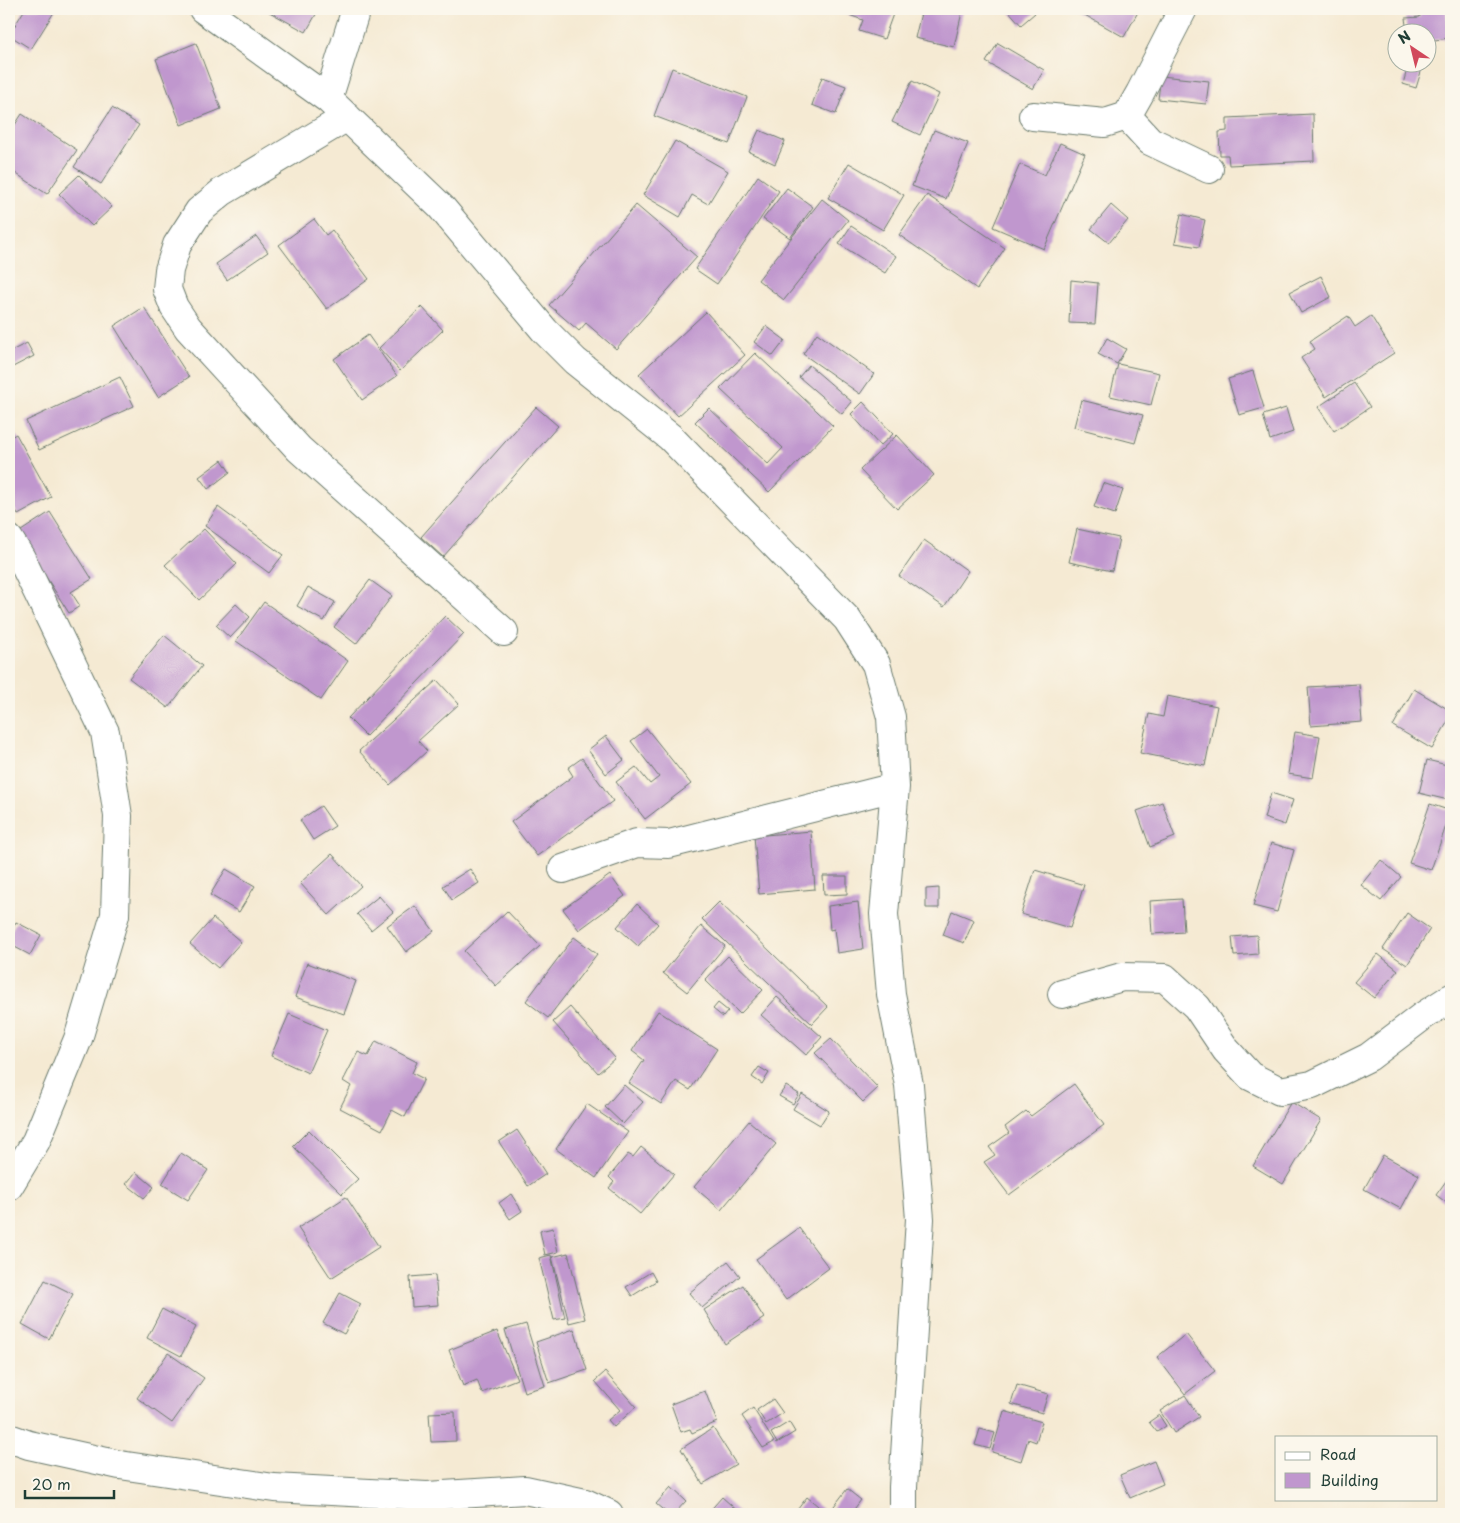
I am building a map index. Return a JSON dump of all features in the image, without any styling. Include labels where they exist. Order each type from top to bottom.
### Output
[{"type":"street","points":[[203,9],[328,99],[441,207],[545,331],[575,361],[670,437],[847,619],[876,664],[892,717],[895,787],[884,914],[891,994],[909,1085],[920,1219],[903,1487],[903,1514]]},
{"type":"street","points":[[328,99],[356,9]]},
{"type":"street","points":[[1033,116],[1105,123],[1127,116],[1183,9]]},
{"type":"street","points":[[1127,116],[1150,141],[1209,169]]},
{"type":"street","points":[[347,117],[222,192],[199,211],[177,245],[169,270],[167,289],[174,307],[188,328],[299,449],[504,632]]},
{"type":"street","points":[[9,539],[21,558],[105,732],[118,816],[115,915],[78,1039],[36,1141],[9,1186]]},
{"type":"street","points":[[563,869],[637,844],[669,844],[895,787]]},
{"type":"street","points":[[1062,994],[1122,977],[1165,978],[1197,1007],[1226,1050],[1250,1076],[1280,1091],[1312,1085],[1368,1057],[1423,1016],[1451,998]]},
{"type":"street","points":[[9,1438],[29,1445],[120,1465],[274,1488],[427,1496],[525,1490],[584,1503],[608,1514]]},
{"type":"building","points":[[25,9],[56,9],[31,49],[9,35]]},
{"type":"building","points":[[264,9],[319,9],[306,32]]},
{"type":"building","points":[[832,9],[880,9],[893,14],[884,39],[859,31],[863,20]]},
{"type":"building","points":[[922,9],[947,9],[962,12],[954,47],[915,38]]},
{"type":"building","points":[[1007,9],[1032,9],[1035,13],[1021,25]]},
{"type":"building","points":[[1074,9],[1132,9],[1138,12],[1124,37]]},
{"type":"building","points":[[1419,9],[1446,9],[1449,38],[1438,40],[1438,22],[1406,22],[1405,18],[1420,17]]},
{"type":"building","points":[[196,43],[221,109],[181,125],[156,59]]},
{"type":"building","points":[[998,43],[1044,70],[1033,89],[986,62]]},
{"type":"building","points":[[672,68],[747,97],[729,144],[654,116]]},
{"type":"building","points":[[1406,72],[1421,72],[1416,88],[1403,84]]},
{"type":"building","points":[[1161,76],[1209,81],[1206,104],[1158,99]]},
{"type":"building","points":[[822,77],[846,86],[836,114],[812,105]]},
{"type":"building","points":[[912,81],[939,94],[920,135],[892,122]]},
{"type":"building","points":[[112,108],[139,125],[101,184],[74,167]]},
{"type":"building","points":[[22,114],[77,150],[47,194],[9,169],[9,134]]},
{"type":"building","points":[[1313,114],[1314,161],[1229,165],[1228,155],[1220,155],[1219,132],[1227,131],[1227,118]]},
{"type":"building","points":[[759,130],[785,141],[775,164],[749,152]]},
{"type":"building","points":[[934,130],[968,143],[946,199],[912,186]]},
{"type":"building","points":[[675,141],[728,171],[708,204],[692,195],[680,217],[643,195]]},
{"type":"building","points":[[1060,143],[1085,154],[1044,249],[993,227],[1020,164],[1045,175]]},
{"type":"building","points":[[849,163],[904,195],[883,230],[828,198]]},
{"type":"building","points":[[79,175],[112,207],[92,226],[59,194]]},
{"type":"building","points":[[758,176],[779,191],[717,284],[695,269]]},
{"type":"building","points":[[787,188],[813,207],[790,238],[763,219]]},
{"type":"building","points":[[927,195],[1005,248],[977,289],[899,235]]},
{"type":"building","points":[[822,199],[848,220],[784,300],[758,280]]},
{"type":"building","points":[[636,205],[697,257],[616,349],[586,323],[579,331],[549,305]]},
{"type":"building","points":[[1111,205],[1128,220],[1109,243],[1091,229]]},
{"type":"building","points":[[1181,214],[1205,220],[1199,247],[1175,243]]},
{"type":"building","points":[[314,219],[326,235],[332,230],[369,279],[327,309],[279,245]]},
{"type":"building","points":[[851,226],[896,256],[885,273],[839,244]]},
{"type":"building","points":[[256,236],[268,252],[227,280],[216,264]]},
{"type":"building","points":[[1321,276],[1331,297],[1301,313],[1290,292]]},
{"type":"building","points":[[1071,280],[1098,283],[1095,324],[1069,323]]},
{"type":"building","points":[[144,307],[189,377],[158,397],[114,326]]},
{"type":"building","points":[[422,307],[443,330],[400,371],[379,348]]},
{"type":"building","points":[[706,312],[745,355],[678,416],[639,374]]},
{"type":"building","points":[[1348,316],[1355,327],[1371,316],[1394,353],[1326,397],[1301,358],[1315,349],[1310,341]]},
{"type":"building","points":[[766,326],[785,340],[773,356],[754,342]]},
{"type":"building","points":[[817,333],[874,374],[860,394],[803,354]]},
{"type":"building","points":[[368,335],[397,376],[362,400],[334,359]]},
{"type":"building","points":[[1107,338],[1126,349],[1117,364],[1098,354]]},
{"type":"building","points":[[27,343],[34,356],[9,369],[9,352]]},
{"type":"building","points":[[755,353],[833,426],[769,492],[695,422],[709,408],[768,464],[783,448],[720,389]]},
{"type":"building","points":[[1118,364],[1159,373],[1151,405],[1110,396]]},
{"type":"building","points":[[809,365],[852,402],[842,414],[799,377]]},
{"type":"building","points":[[1253,371],[1264,408],[1239,415],[1228,379]]},
{"type":"building","points":[[120,377],[134,406],[39,450],[26,421]]},
{"type":"building","points":[[1354,383],[1370,407],[1334,431],[1318,407]]},
{"type":"building","points":[[1081,400],[1143,415],[1135,443],[1074,427]]},
{"type":"building","points":[[863,402],[893,434],[880,446],[851,414]]},
{"type":"building","points":[[536,407],[558,426],[443,557],[421,537]]},
{"type":"building","points":[[1286,408],[1293,432],[1270,440],[1263,415]]},
{"type":"building","points":[[16,434],[51,497],[18,515],[9,499],[9,438]]},
{"type":"building","points":[[897,435],[934,475],[897,509],[860,470]]},
{"type":"building","points":[[222,460],[230,472],[208,489],[199,477]]},
{"type":"building","points":[[1103,483],[1123,490],[1115,514],[1094,507]]},
{"type":"building","points":[[218,507],[283,555],[269,573],[205,526]]},
{"type":"building","points":[[50,512],[92,579],[71,592],[80,606],[69,613],[18,533]]},
{"type":"building","points":[[204,529],[237,564],[199,600],[165,565]]},
{"type":"building","points":[[1077,529],[1119,538],[1112,571],[1069,562]]},
{"type":"building","points":[[924,540],[968,571],[944,607],[899,576]]},
{"type":"building","points":[[370,580],[392,596],[356,644],[334,627]]},
{"type":"building","points":[[308,587],[335,602],[324,621],[297,606]]},
{"type":"building","points":[[264,602],[348,661],[321,700],[236,641]]},
{"type":"building","points":[[236,604],[250,617],[230,638],[216,625]]},
{"type":"building","points":[[445,616],[464,634],[366,736],[348,718]]},
{"type":"building","points":[[164,635],[202,666],[168,708],[129,678]]},
{"type":"building","points":[[437,680],[459,704],[418,741],[427,751],[390,785],[359,751]]},
{"type":"building","points":[[1359,684],[1362,722],[1311,726],[1308,687]]},
{"type":"building","points":[[1414,689],[1451,711],[1451,716],[1432,749],[1393,726]]},
{"type":"building","points":[[1167,696],[1217,706],[1205,766],[1140,753],[1149,714],[1163,717]]},
{"type":"building","points":[[647,729],[691,784],[645,819],[616,782],[636,767],[650,784],[659,777],[631,741]]},
{"type":"building","points":[[1295,732],[1320,736],[1313,778],[1288,774]]},
{"type":"building","points":[[606,736],[624,760],[606,774],[588,750]]},
{"type":"building","points":[[582,758],[613,801],[537,856],[511,822],[573,776],[568,768]]},
{"type":"building","points":[[1427,760],[1451,766],[1451,784],[1448,800],[1419,793]]},
{"type":"building","points":[[1271,793],[1293,800],[1285,825],[1264,818]]},
{"type":"building","points":[[1162,802],[1175,837],[1150,847],[1137,811]]},
{"type":"building","points":[[1430,804],[1451,811],[1431,870],[1409,863]]},
{"type":"building","points":[[321,806],[335,826],[313,840],[300,820]]},
{"type":"building","points":[[811,831],[815,889],[759,894],[754,836]]},
{"type":"building","points":[[1271,843],[1294,850],[1277,912],[1253,906]]},
{"type":"building","points":[[332,854],[361,886],[329,915],[300,883]]},
{"type":"building","points":[[1381,860],[1401,877],[1381,901],[1361,885]]},
{"type":"building","points":[[226,869],[255,886],[239,912],[210,895]]},
{"type":"building","points":[[470,869],[479,883],[452,900],[443,886]]},
{"type":"building","points":[[1035,870],[1084,885],[1070,928],[1021,914]]},
{"type":"building","points":[[610,875],[625,896],[579,930],[563,909]]},
{"type":"building","points":[[823,876],[847,876],[847,894],[824,895]]},
{"type":"building","points":[[939,888],[939,908],[926,908],[926,889]]},
{"type":"building","points":[[379,896],[393,912],[371,930],[357,914]]},
{"type":"building","points":[[1182,899],[1184,932],[1152,934],[1150,901]]},
{"type":"building","points":[[719,902],[828,1007],[812,1024],[702,919]]},
{"type":"building","points":[[858,902],[863,949],[837,953],[834,929],[830,930],[828,906]]},
{"type":"building","points":[[637,904],[658,924],[638,946],[617,927]]},
{"type":"building","points":[[415,906],[434,931],[406,952],[387,926]]},
{"type":"building","points":[[507,911],[540,946],[496,986],[464,951]]},
{"type":"building","points":[[952,911],[974,920],[964,943],[943,935]]},
{"type":"building","points":[[1407,913],[1430,929],[1407,965],[1383,949]]},
{"type":"building","points":[[213,918],[241,942],[218,968],[190,944]]},
{"type":"building","points":[[16,922],[41,935],[30,955],[9,944],[9,935]]},
{"type":"building","points":[[701,926],[725,946],[687,992],[663,973]]},
{"type":"building","points":[[1257,935],[1258,954],[1234,956],[1232,937]]},
{"type":"building","points":[[574,937],[597,954],[548,1018],[526,1001]]},
{"type":"building","points":[[1378,954],[1398,970],[1374,998],[1354,982]]},
{"type":"building","points":[[728,956],[763,990],[740,1014],[705,980]]},
{"type":"building","points":[[307,963],[356,981],[344,1014],[295,997]]},
{"type":"building","points":[[777,997],[822,1037],[806,1055],[761,1015]]},
{"type":"building","points":[[718,1003],[728,1011],[723,1017],[713,1009]]},
{"type":"building","points":[[570,1007],[615,1058],[598,1073],[553,1022]]},
{"type":"building","points":[[658,1011],[717,1049],[690,1090],[676,1081],[661,1104],[629,1083],[644,1060],[632,1051]]},
{"type":"building","points":[[289,1014],[327,1030],[308,1073],[271,1056]]},
{"type":"building","points":[[831,1039],[878,1088],[863,1102],[815,1053]]},
{"type":"building","points":[[376,1041],[417,1062],[412,1073],[424,1079],[405,1117],[392,1110],[382,1130],[340,1108],[351,1086],[343,1081],[358,1052],[368,1056]]},
{"type":"building","points":[[759,1067],[769,1073],[762,1084],[752,1077]]},
{"type":"building","points":[[1074,1084],[1104,1125],[1009,1195],[984,1162],[995,1155],[989,1147],[1009,1133],[1005,1127],[1026,1111],[1031,1116]]},
{"type":"building","points":[[624,1085],[643,1102],[623,1124],[605,1107]]},
{"type":"building","points":[[786,1086],[799,1094],[793,1104],[779,1096]]},
{"type":"building","points":[[802,1094],[829,1111],[820,1125],[793,1109]]},
{"type":"building","points":[[1291,1102],[1321,1120],[1283,1184],[1253,1166]]},
{"type":"building","points":[[587,1104],[628,1132],[596,1178],[556,1149]]},
{"type":"building","points":[[749,1121],[776,1144],[721,1210],[694,1187]]},
{"type":"building","points":[[309,1130],[358,1179],[342,1194],[293,1146]]},
{"type":"building","points":[[517,1130],[546,1174],[528,1186],[499,1142]]},
{"type":"building","points":[[641,1147],[674,1174],[640,1214],[609,1188],[614,1182],[609,1177],[628,1154],[633,1157]]},
{"type":"building","points":[[181,1153],[208,1170],[188,1200],[162,1184]]},
{"type":"building","points":[[1383,1155],[1419,1175],[1401,1209],[1364,1189]]},
{"type":"building","points":[[136,1172],[154,1187],[144,1198],[126,1184]]},
{"type":"building","points":[[1451,1174],[1451,1206],[1436,1195]]},
{"type":"building","points":[[511,1194],[522,1211],[510,1219],[499,1203]]},
{"type":"building","points":[[346,1197],[379,1247],[331,1278],[298,1228]]},
{"type":"building","points":[[553,1228],[558,1252],[545,1255],[540,1231]]},
{"type":"building","points":[[799,1228],[829,1268],[786,1300],[756,1259]]},
{"type":"building","points":[[568,1253],[585,1319],[569,1323],[552,1257]]},
{"type":"building","points":[[551,1255],[565,1318],[554,1320],[539,1258]]},
{"type":"building","points":[[728,1261],[740,1276],[702,1308],[689,1293]]},
{"type":"building","points":[[651,1272],[656,1281],[632,1296],[626,1287]]},
{"type":"building","points":[[435,1275],[438,1305],[412,1307],[410,1277]]},
{"type":"building","points":[[45,1280],[73,1294],[49,1339],[22,1324]]},
{"type":"building","points":[[743,1285],[764,1318],[725,1344],[704,1310]]},
{"type":"building","points":[[340,1293],[361,1304],[344,1334],[323,1323]]},
{"type":"building","points":[[162,1309],[196,1327],[181,1356],[147,1338]]},
{"type":"building","points":[[526,1324],[545,1386],[524,1392],[505,1330]]},
{"type":"building","points":[[574,1329],[587,1370],[549,1383],[536,1342]]},
{"type":"building","points":[[497,1331],[517,1379],[482,1393],[477,1380],[463,1386],[449,1350]]},
{"type":"building","points":[[1186,1334],[1215,1371],[1185,1394],[1157,1357]]},
{"type":"building","points":[[168,1353],[204,1378],[172,1423],[137,1398]]},
{"type":"building","points":[[605,1372],[636,1407],[614,1427],[608,1420],[620,1410],[595,1381]]},
{"type":"building","points":[[1017,1385],[1048,1394],[1042,1413],[1011,1404]]},
{"type":"building","points":[[705,1391],[717,1422],[692,1433],[690,1429],[681,1432],[671,1404]]},
{"type":"building","points":[[1185,1395],[1199,1417],[1174,1433],[1160,1411]]},
{"type":"building","points":[[773,1399],[783,1413],[766,1424],[757,1410]]},
{"type":"building","points":[[753,1408],[774,1442],[763,1448],[742,1416]]},
{"type":"building","points":[[1004,1411],[1042,1422],[1036,1442],[1028,1439],[1021,1461],[992,1452]]},
{"type":"building","points":[[455,1412],[456,1441],[431,1442],[429,1413]]},
{"type":"building","points":[[1159,1415],[1166,1426],[1157,1432],[1149,1422]]},
{"type":"building","points":[[789,1422],[795,1432],[777,1443],[771,1433]]},
{"type":"building","points":[[713,1428],[736,1464],[703,1484],[681,1449]]},
{"type":"building","points":[[980,1429],[995,1433],[990,1449],[975,1445]]},
{"type":"building","points":[[1154,1461],[1163,1484],[1130,1498],[1120,1475]]},
{"type":"building","points":[[671,1487],[686,1501],[674,1514],[668,1514],[656,1504]]},
{"type":"building","points":[[847,1489],[861,1500],[852,1512],[855,1514],[828,1514]]},
{"type":"building","points":[[722,1497],[741,1514],[707,1514]]},
{"type":"building","points":[[807,1497],[828,1514],[794,1514]]}]
